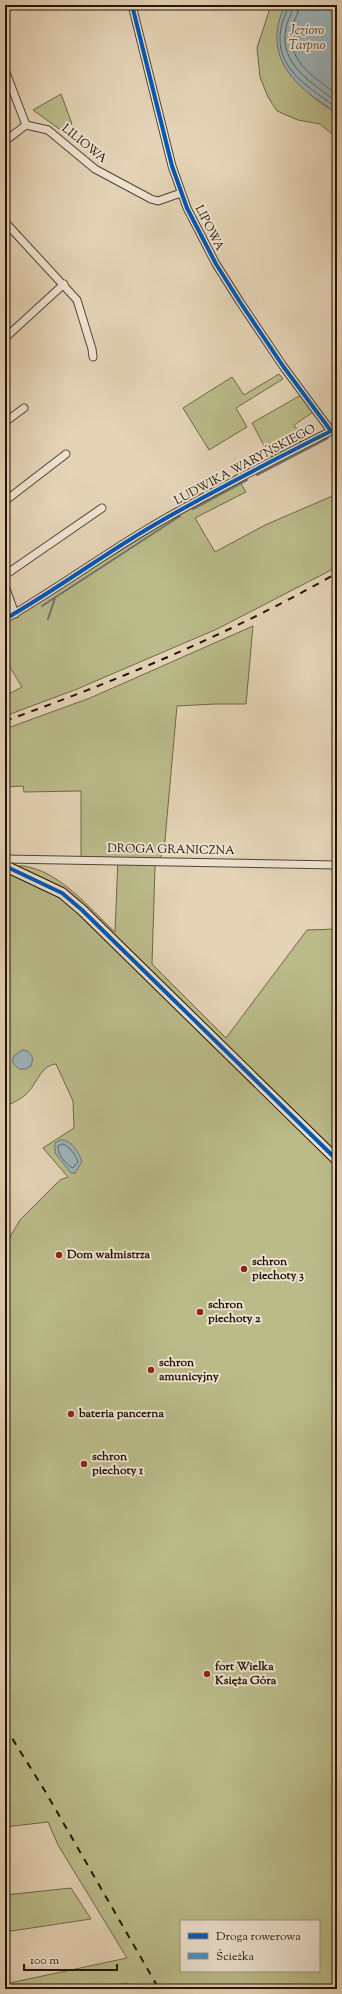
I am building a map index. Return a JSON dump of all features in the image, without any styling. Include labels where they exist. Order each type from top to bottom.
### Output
[{"type":"street","name":"LIPOWA","points":[[132,5],[181,193],[216,264],[283,366],[334,432]]},
{"type":"street","points":[[5,70],[26,125],[5,141]]},
{"type":"street","name":"LILIOWA","points":[[26,125],[48,130],[95,169],[151,199],[158,201],[181,193]]},
{"type":"street","points":[[5,222],[64,284],[77,300],[92,349],[92,357]]},
{"type":"street","points":[[5,338],[64,284]]},
{"type":"street","points":[[5,422],[24,408]]},
{"type":"street","name":"LUDWIKA WARYŃSKIEGO","points":[[5,619],[160,522],[241,477],[334,432]]},
{"type":"street","points":[[5,501],[66,454]]},
{"type":"street","points":[[5,575],[102,508]]},
{"type":"street","points":[[5,586],[15,614]]},
{"type":"street","name":"DROGA GRANICZNA","points":[[5,859],[337,866]]},
{"type":"street","points":[[5,866],[62,893],[82,910],[337,1160]]},
{"type":"green space","points":[[271,5],[285,5],[280,20],[278,33],[280,56],[291,76],[300,86],[337,114],[337,138],[320,124],[298,120],[277,111],[268,97],[260,77],[257,48]]},
{"type":"green space","points":[[61,94],[72,124],[62,131],[33,110]]},
{"type":"green space","points":[[279,374],[283,379],[236,408],[247,427],[209,450],[183,408],[232,377],[244,395]]},
{"type":"green space","points":[[301,395],[313,412],[294,425],[304,440],[270,457],[252,423]]},
{"type":"green space","points":[[240,482],[246,492],[195,518],[215,552],[265,525],[337,494],[337,567],[217,629],[77,689],[5,716],[5,696],[22,687],[5,659],[5,623],[165,523]]},
{"type":"green space","points":[[253,626],[246,704],[177,706],[164,851],[155,867],[152,964],[226,1038],[307,930],[337,929],[337,1989],[131,1989],[128,1983],[88,1989],[5,1989],[5,1984],[127,1958],[58,1845],[48,1822],[5,1827],[5,1271],[10,1237],[20,1220],[60,1180],[68,1177],[43,1148],[74,1128],[73,1101],[56,1064],[51,1065],[42,1072],[29,1091],[22,1098],[9,1105],[5,1099],[5,871],[18,866],[23,866],[36,869],[49,875],[61,882],[84,901],[115,932],[118,858],[81,857],[81,791],[24,792],[23,786],[5,787],[5,729],[90,698]]},
{"type":"green space","points":[[71,1888],[91,1919],[5,1932],[5,1895]]},
{"type":"water","name":"Jezioro Tarpno","points":[[285,5],[337,5],[337,114],[301,86],[292,77],[285,66],[277,44],[277,32]]},
{"type":"water","points":[[22,1050],[28,1051],[33,1058],[31,1066],[26,1069],[19,1069],[12,1062],[14,1056]]},
{"type":"water","points":[[60,1140],[64,1140],[71,1144],[77,1150],[81,1158],[82,1162],[75,1173],[71,1173],[55,1153],[55,1143]]},
{"type":"waterway","points":[[257,475],[328,438]]},
{"type":"waterway","points":[[193,509],[247,480]]},
{"type":"waterway","points":[[42,606],[180,516]]},
{"type":"waterway","points":[[48,619],[55,598]]},
{"type":"railway","points":[[5,721],[90,689],[174,654],[257,616],[337,573]]},
{"type":"railway","points":[[5,1727],[45,1791],[159,1989]]},
{"type":"marked path","points":[[331,431],[337,439]]},
{"type":"cycle path","points":[[5,619],[171,515],[331,431],[283,366],[240,302],[216,264],[187,208],[172,166],[132,5]]},
{"type":"cycle path","points":[[5,866],[62,893],[82,910],[337,1160]]},
{"type":"place","name":"Dom wałmistrza","points":[[59,1255]]},
{"type":"place","name":"schron piechoty 3","points":[[244,1269]]},
{"type":"place","name":"schron piechoty 2","points":[[200,1312]]},
{"type":"place","name":"schron amunicyjny","points":[[151,1370]]},
{"type":"place","name":"bateria pancerna","points":[[71,1414]]},
{"type":"place","name":"schron piechoty 1","points":[[84,1464]]},
{"type":"place","name":"fort Wielka Księża Góra","points":[[207,1674]]}]
